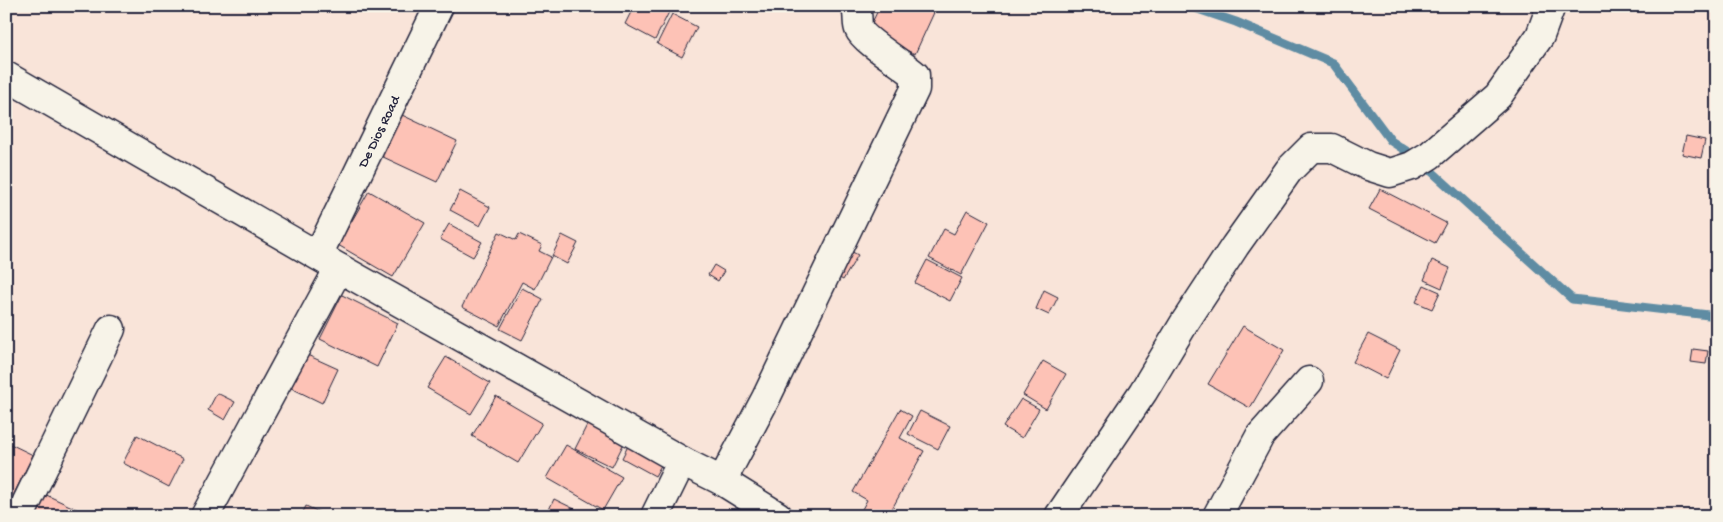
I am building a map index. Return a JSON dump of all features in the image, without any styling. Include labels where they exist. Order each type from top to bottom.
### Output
[{"type":"street","name":"De Dios Road","points":[[205,516],[329,262],[439,6]]},
{"type":"street","points":[[1059,516],[1134,407],[1185,322],[1235,246],[1294,164],[1311,148],[1332,148],[1368,166],[1390,173],[1421,161],[1498,96],[1540,36],[1550,6]]},
{"type":"street","points":[[722,482],[766,398],[914,89],[914,75],[904,65],[872,43],[859,30],[857,13]]},
{"type":"street","points":[[6,76],[329,262],[722,482],[778,516]]},
{"type":"street","points":[[20,516],[111,329]]},
{"type":"street","points":[[1217,516],[1260,436],[1309,381]]},
{"type":"street","points":[[655,516],[682,461]]},
{"type":"building","points":[[634,6],[672,6],[655,40],[625,24]]},
{"type":"building","points":[[880,6],[937,6],[915,54],[867,33]]},
{"type":"building","points":[[672,14],[697,27],[682,57],[657,44]]},
{"type":"building","points":[[402,115],[457,141],[437,182],[381,156]]},
{"type":"building","points":[[1686,136],[1705,140],[1701,158],[1682,154]]},
{"type":"building","points":[[1380,189],[1446,223],[1435,243],[1369,209]]},
{"type":"building","points":[[369,191],[425,223],[393,277],[338,245]]},
{"type":"building","points":[[460,191],[490,207],[480,226],[450,210]]},
{"type":"building","points":[[967,210],[989,222],[961,275],[929,258],[944,229],[954,234]]},
{"type":"building","points":[[449,224],[482,242],[473,257],[440,239]]},
{"type":"building","points":[[499,232],[516,240],[519,234],[542,245],[539,251],[551,257],[535,289],[522,282],[499,326],[462,307]]},
{"type":"building","points":[[562,235],[578,243],[567,264],[552,256]]},
{"type":"building","points":[[843,247],[858,255],[843,280],[829,272]]},
{"type":"building","points":[[927,260],[962,278],[950,301],[915,283]]},
{"type":"building","points":[[1432,260],[1450,268],[1442,288],[1424,280]]},
{"type":"building","points":[[714,265],[724,271],[718,281],[708,275]]},
{"type":"building","points":[[1424,285],[1440,292],[1432,309],[1416,302]]},
{"type":"building","points":[[522,288],[543,299],[522,340],[500,329]]},
{"type":"building","points":[[1044,290],[1058,297],[1049,315],[1036,309]]},
{"type":"building","points":[[342,295],[398,323],[377,367],[320,339]]},
{"type":"building","points":[[1243,326],[1284,350],[1250,408],[1208,384]]},
{"type":"building","points":[[1368,334],[1400,350],[1386,379],[1353,362]]},
{"type":"building","points":[[1693,349],[1708,351],[1706,364],[1691,362]]},
{"type":"building","points":[[305,354],[338,369],[322,403],[289,387]]},
{"type":"building","points":[[446,357],[490,383],[471,414],[427,388]]},
{"type":"building","points":[[1043,361],[1066,374],[1046,409],[1023,395]]},
{"type":"building","points":[[217,393],[235,402],[225,420],[208,410]]},
{"type":"building","points":[[496,396],[542,423],[518,463],[472,436]]},
{"type":"building","points":[[1021,399],[1039,409],[1022,438],[1003,427]]},
{"type":"building","points":[[900,409],[912,416],[900,438],[924,451],[888,516],[870,516],[861,511],[867,500],[853,492]]},
{"type":"building","points":[[920,411],[950,426],[938,449],[908,434]]},
{"type":"building","points":[[589,421],[626,439],[612,467],[575,449]]},
{"type":"building","points":[[137,435],[183,459],[169,487],[123,463]]},
{"type":"building","points":[[6,442],[33,455],[7,508],[6,508]]},
{"type":"building","points":[[630,442],[664,460],[655,476],[622,458]]},
{"type":"building","points":[[566,445],[622,477],[603,510],[547,478]]},
{"type":"building","points":[[40,492],[85,513],[83,516],[29,516]]},
{"type":"building","points":[[554,499],[589,516],[546,516]]},
{"type":"building","points":[[306,506],[327,516],[301,516]]},
{"type":"waterway","points":[[1189,6],[1236,22],[1333,63],[1391,141],[1417,158],[1572,299],[1717,316]]}]
